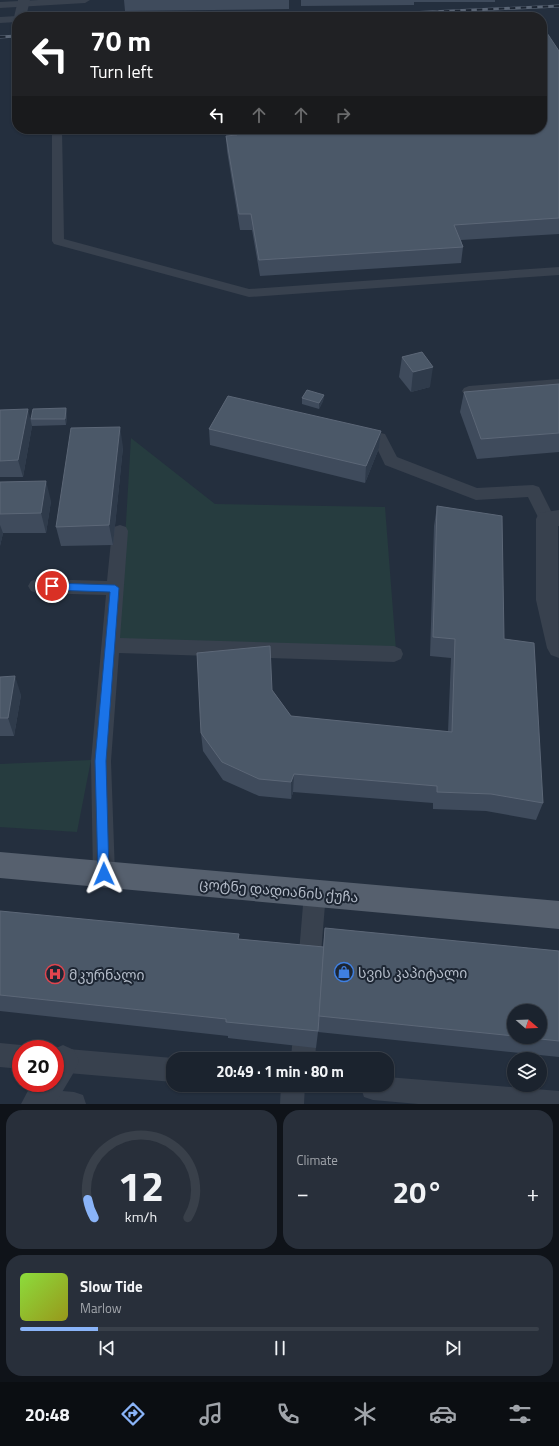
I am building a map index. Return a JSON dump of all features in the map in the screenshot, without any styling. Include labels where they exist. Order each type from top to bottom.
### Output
[{"type":"main road","name":"ცოტნე დადიანის ქუჩა","points":[[0,865],[559,915]]},
{"type":"street","points":[[21,12],[24,2]]},
{"type":"street","points":[[553,518],[547,600],[559,648]]},
{"type":"lane","points":[[0,5],[24,2],[85,0]]},
{"type":"lane","points":[[0,20],[12,19]]},
{"type":"lane","points":[[57,134],[58,241],[249,293],[559,271]]},
{"type":"lane","points":[[469,391],[559,384]]},
{"type":"lane","points":[[345,430],[380,438],[391,461],[476,494],[533,491],[553,518]]},
{"type":"lane","points":[[104,874],[101,761],[120,531]]},
{"type":"lane","points":[[37,586],[115,588]]},
{"type":"lane","points":[[110,645],[394,654]]},
{"type":"lane","points":[[309,965],[315,893]]},
{"type":"lane","points":[[0,1055],[12,1056]]},
{"type":"lane","points":[[64,1079],[166,1071]]},
{"type":"lane","points":[[394,1090],[559,1104]]},
{"type":"lane","points":[[62,1092],[74,1104]]},
{"type":"lane","points":[[292,1104],[293,1092]]},
{"type":"green space","points":[[131,438],[215,504],[385,507],[396,650],[116,641],[124,556]]},
{"type":"green space","points":[[91,760],[77,832],[0,827],[0,764]]},
{"type":"building","points":[[547,33],[559,51],[559,218],[454,225],[463,247],[259,260],[251,214],[239,214],[226,136],[547,134]]},
{"type":"building","points":[[422,352],[433,367],[413,372],[402,357]]},
{"type":"building","points":[[559,384],[559,433],[481,439],[464,392]]},
{"type":"building","points":[[307,390],[324,395],[319,403],[302,398]]},
{"type":"building","points":[[228,396],[381,431],[366,466],[209,429]]},
{"type":"building","points":[[66,408],[65,419],[31,419],[33,409]]},
{"type":"building","points":[[28,409],[18,460],[0,461],[0,410]]},
{"type":"building","points":[[120,427],[109,525],[56,527],[71,428]]},
{"type":"building","points":[[46,481],[41,513],[0,514],[0,482]]},
{"type":"building","points":[[437,506],[502,516],[504,639],[534,643],[543,803],[491,794],[437,792],[437,786],[294,774],[291,782],[259,779],[222,762],[201,733],[197,653],[270,646],[272,690],[291,716],[452,732],[455,639],[433,637]]},
{"type":"building","points":[[15,676],[8,718],[0,718],[0,677]]},
{"type":"building","points":[[0,911],[239,934],[238,939],[324,947],[318,1031],[226,1022],[226,1019],[0,995]]},
{"type":"building","points":[[325,928],[559,951],[559,1041],[547,1040],[547,1004],[507,1004],[507,1035],[319,1016]]},
{"type":"railway","points":[[430,12],[559,6]]},
{"type":"railway","points":[[0,37],[12,36]]},
{"type":"place","name":"სვის კაპიტალი","points":[[344,972]]},
{"type":"place","name":"მკურნალი","points":[[55,974]]},
{"type":"route","points":[[52,586],[115,588],[101,761],[104,874]]}]
